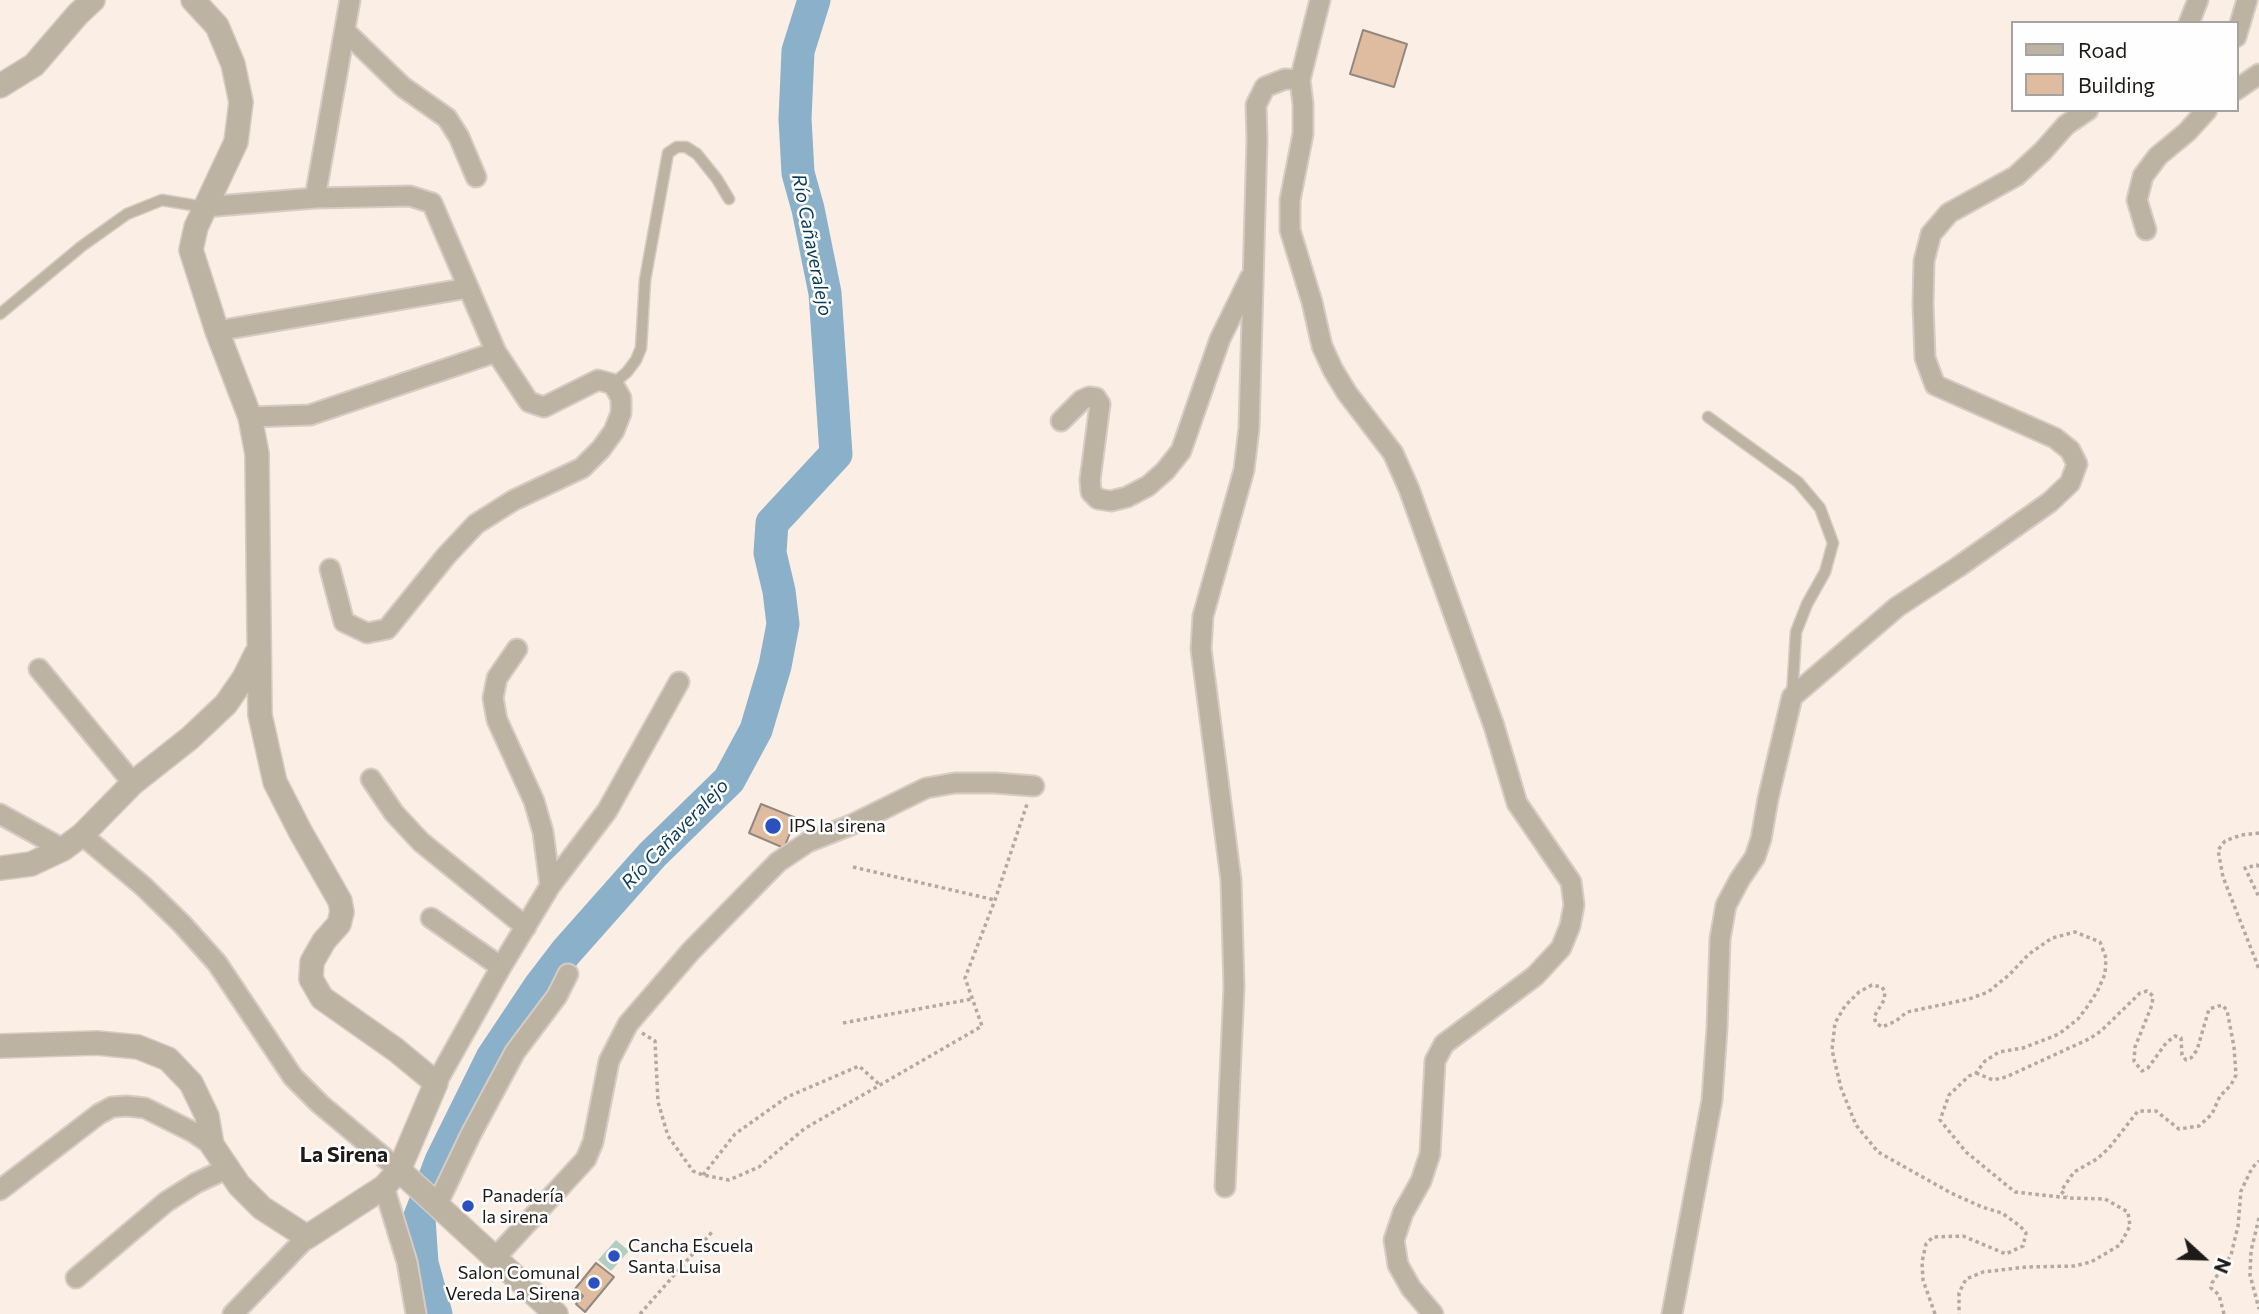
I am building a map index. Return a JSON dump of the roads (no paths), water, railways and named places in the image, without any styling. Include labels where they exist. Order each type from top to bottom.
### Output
[{"type":"street","points":[[0,86],[34,65],[93,0]]},
{"type":"street","points":[[192,0],[217,26],[233,64],[241,102],[236,142],[195,227],[191,250],[217,331],[250,417],[257,454],[260,715],[275,782],[340,901],[342,912],[339,924],[312,961],[311,979],[322,998],[396,1050],[436,1083]]},
{"type":"street","points":[[315,198],[350,0]]},
{"type":"street","points":[[1320,0],[1300,80],[1303,134],[1290,200],[1290,230],[1322,346],[1347,393],[1379,433],[1399,465],[1494,726],[1517,803],[1571,882],[1574,905],[1570,926],[1560,948],[1535,976],[1444,1044],[1435,1061],[1430,1154],[1421,1181],[1403,1213],[1394,1240],[1398,1265],[1411,1287],[1433,1314]]},
{"type":"street","points":[[2190,21],[2198,0]]},
{"type":"street","points":[[2232,21],[2245,0]]},
{"type":"street","points":[[2238,29],[2245,0]]},
{"type":"street","points":[[346,32],[403,88],[447,118],[459,137],[476,177]]},
{"type":"street","points":[[2238,89],[2259,74]]},
{"type":"street","points":[[1225,1187],[1234,986],[1231,880],[1201,649],[1203,616],[1244,470],[1249,428],[1256,105],[1265,87],[1284,79],[1300,80]]},
{"type":"street","points":[[1672,1314],[1712,1100],[1720,939],[1727,905],[1740,878],[1755,857],[1761,839],[1792,697],[1897,607],[2040,509],[2070,483],[2077,464],[2070,450],[2055,438],[1935,385],[1925,358],[1924,261],[1931,234],[1949,213],[2016,176],[2066,125],[2085,112]]},
{"type":"street","points":[[2146,230],[2137,200],[2143,176],[2158,156],[2187,132],[2205,112]]},
{"type":"street","points":[[204,206],[315,198],[410,196],[432,203],[496,352],[529,402],[544,407],[598,380],[613,384],[621,398],[621,413],[614,431],[582,468],[514,500],[476,524],[446,556],[387,629],[367,634],[344,622],[330,569]]},
{"type":"street","points":[[1061,421],[1082,400],[1096,398],[1100,404],[1090,480],[1091,492],[1098,499],[1111,501],[1127,497],[1148,486],[1165,471],[1181,450],[1220,340],[1252,274]]},
{"type":"street","points":[[217,331],[468,288]]},
{"type":"street","points":[[250,417],[310,415],[496,352]]},
{"type":"street","points":[[0,868],[35,850],[63,849],[82,835],[133,783],[190,738],[226,704],[244,678],[258,649]]},
{"type":"street","points":[[517,649],[496,678],[493,698],[498,720],[534,801],[543,832],[550,886]]},
{"type":"street","points":[[38,669],[133,783]]},
{"type":"street","points":[[416,1314],[398,1179],[436,1083],[500,967],[550,886],[607,811],[679,682]]},
{"type":"street","points":[[371,779],[394,813],[421,842],[526,927]]},
{"type":"street","points":[[495,1258],[586,1159],[593,1142],[609,1061],[628,1024],[691,951],[778,862],[808,842],[851,825],[926,788],[955,783],[1034,786]]},
{"type":"street","points":[[0,814],[35,850]]},
{"type":"street","points":[[82,835],[143,886],[217,962],[293,1077],[398,1179],[441,1208],[556,1314]]},
{"type":"street","points":[[431,918],[500,967]]},
{"type":"street","points":[[441,1208],[471,1134],[515,1052],[557,996],[568,974]]},
{"type":"street","points":[[0,1046],[97,1043],[138,1047],[168,1059],[191,1083],[207,1116],[212,1145]]},
{"type":"street","points":[[0,1190],[99,1114],[112,1107],[145,1108],[193,1132],[212,1145],[239,1185],[262,1208],[307,1237]]},
{"type":"street","points":[[76,1278],[166,1202],[196,1183],[228,1168]]},
{"type":"street","points":[[233,1314],[307,1237],[398,1179]]},
{"type":"lane","points":[[613,384],[636,360],[641,348],[645,280],[668,153],[686,147],[698,153],[729,199]]},
{"type":"lane","points":[[0,314],[82,246],[127,214],[162,200],[204,206]]},
{"type":"lane","points":[[1708,417],[1798,482],[1820,508],[1833,543],[1825,572],[1807,604],[1796,632],[1792,697]]},
{"type":"waterway","name":"Río Cañaveralejo","points":[[436,1314],[422,1263],[419,1219],[441,1161],[492,1058],[540,986],[566,952],[652,855],[729,780],[756,730],[775,666],[783,624],[770,553],[772,523],[836,454],[825,293],[798,173],[795,119],[798,51],[814,0]]},
{"type":"place","name":"IPS la sirena","points":[[773,826]]},
{"type":"place","name":"Panadería la sirena","points":[[468,1206]]},
{"type":"place","name":"Cancha Escuela Santa Luisa","points":[[614,1256]]},
{"type":"place","name":"Salon Comunal Vereda La Sirena","points":[[594,1283]]},
{"type":"district","name":"La Sirena","points":[[344,1155]]}]
